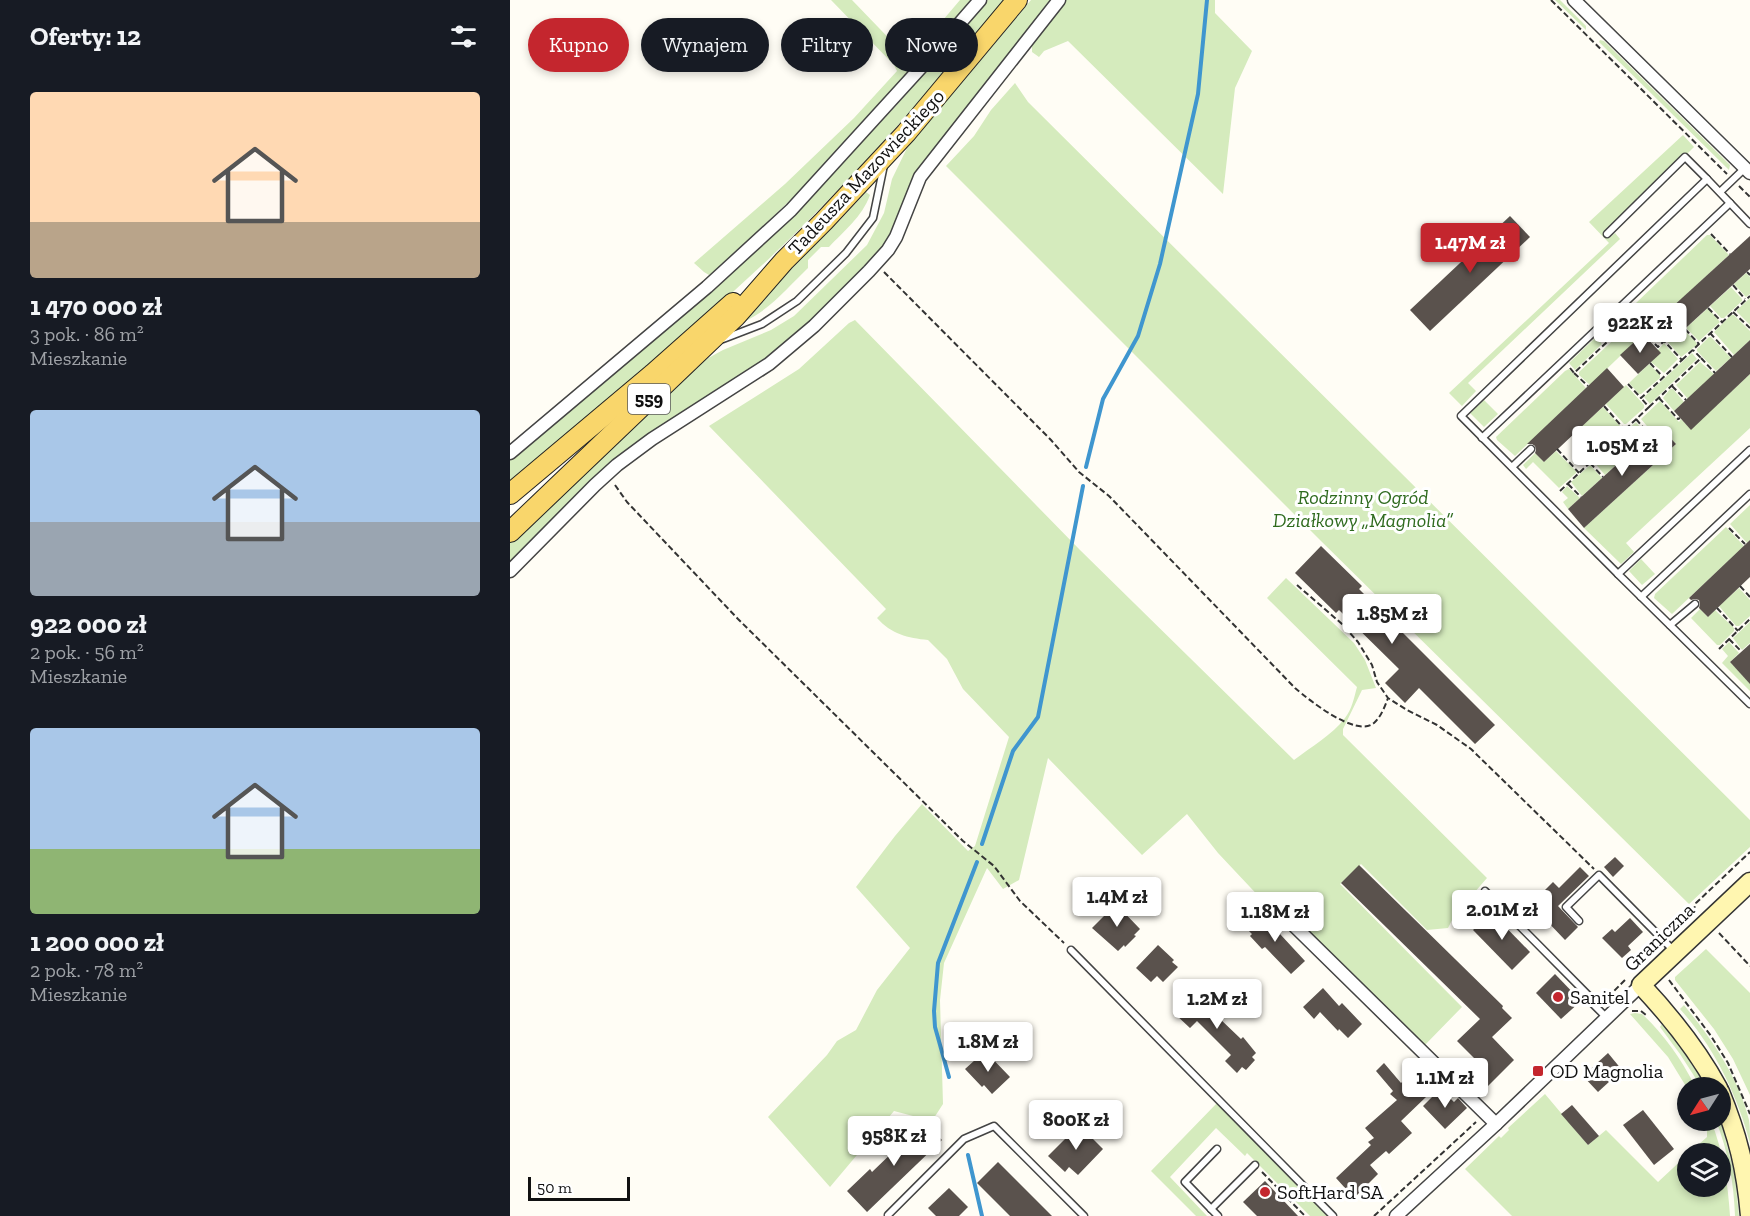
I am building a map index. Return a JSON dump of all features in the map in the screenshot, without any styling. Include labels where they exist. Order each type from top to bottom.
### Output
[{"type":"main road","name":"Tadeusza Mazowieckiego","points":[[510,532],[736,316],[784,261],[920,117],[1017,0]]},
{"type":"main road","name":"Tadeusza Mazowieckiego","points":[[510,494],[784,261]]},
{"type":"street","points":[[510,453],[707,287],[791,210],[980,0]]},
{"type":"street","points":[[510,572],[610,471],[652,439],[769,364],[814,326],[876,263],[896,237],[920,177],[1059,0]]},
{"type":"street","points":[[1574,0],[1748,170]]},
{"type":"street","name":"Graniczna","points":[[1396,1216],[1607,1018],[1636,980],[1675,952],[1750,882]]},
{"type":"street","points":[[1273,905],[1496,1124]]},
{"type":"street","points":[[1636,980],[1680,1029],[1712,1077]]},
{"type":"street","points":[[1731,1121],[1744,1164],[1750,1216]]},
{"type":"lane","points":[[705,346],[762,324],[797,301],[846,253],[873,218],[887,152]]},
{"type":"lane","points":[[1607,234],[1685,157],[1750,224]]},
{"type":"lane","points":[[1720,192],[1748,170]]},
{"type":"lane","points":[[1707,179],[1461,416],[1750,704]]},
{"type":"lane","points":[[1482,438],[1730,203]]},
{"type":"lane","points":[[1512,467],[1531,449]]},
{"type":"lane","points":[[1618,574],[1750,450]]},
{"type":"lane","points":[[1641,597],[1750,494]]},
{"type":"lane","points":[[1670,626],[1695,604]]},
{"type":"lane","points":[[1579,921],[1566,907],[1599,875],[1675,952]]},
{"type":"lane","points":[[1485,891],[1588,995],[1593,1004],[1607,1018]]},
{"type":"lane","points":[[1071,950],[1333,1216]]},
{"type":"lane","points":[[888,1215],[964,1140],[994,1126],[1084,1216]]},
{"type":"lane","points":[[1217,1149],[1185,1182],[1218,1216]]},
{"type":"lane","points":[[1211,1209],[1256,1165]]},
{"type":"path","points":[[1551,0],[1750,197]]},
{"type":"path","points":[[1708,230],[1730,254]]},
{"type":"path","points":[[876,263],[1044,433],[1079,472],[1109,496],[1310,701],[1335,717],[1362,727],[1373,725],[1388,698]]},
{"type":"path","points":[[1732,285],[1745,300]]},
{"type":"path","points":[[1641,398],[1750,296]]},
{"type":"path","points":[[1628,300],[1682,360]]},
{"type":"path","points":[[1708,308],[1722,322]]},
{"type":"path","points":[[1733,312],[1750,328]]},
{"type":"path","points":[[1685,329],[1699,344]]},
{"type":"path","points":[[1710,333],[1732,357]]},
{"type":"path","points":[[1648,340],[1650,339],[1658,347],[1664,341]]},
{"type":"path","points":[[1693,350],[1715,373]]},
{"type":"path","points":[[1560,491],[1701,358]]},
{"type":"path","points":[[1650,363],[1663,377]]},
{"type":"path","points":[[1574,373],[1588,386]]},
{"type":"path","points":[[1628,384],[1649,407]]},
{"type":"path","points":[[1672,386],[1686,400]]},
{"type":"path","points":[[1659,398],[1678,419],[1680,417]]},
{"type":"path","points":[[1604,406],[1625,430]]},
{"type":"path","points":[[1636,419],[1649,434]]},
{"type":"path","points":[[1581,428],[1602,451]]},
{"type":"path","points":[[1613,441],[1626,456]]},
{"type":"path","points":[[1557,449],[1579,473]]},
{"type":"path","points":[[1590,463],[1603,477]]},
{"type":"path","points":[[610,471],[617,490],[627,502],[738,619],[963,841],[994,866],[1020,901],[1071,950]]},
{"type":"path","points":[[1568,483],[1581,497]]},
{"type":"path","points":[[1725,524],[1745,544]]},
{"type":"path","points":[[1297,585],[1342,624],[1358,642],[1372,665],[1377,682],[1388,698],[1437,725],[1471,749],[1599,875]]},
{"type":"path","points":[[1740,586],[1750,597]]},
{"type":"path","points":[[1717,608],[1738,631]]},
{"type":"path","points":[[1719,649],[1750,619]]},
{"type":"path","points":[[1729,639],[1741,651]]},
{"type":"path","points":[[1689,916],[1695,910],[1696,903],[1750,852]]},
{"type":"path","points":[[1711,934],[1719,927]]},
{"type":"path","points":[[1719,932],[1750,966]]},
{"type":"path","points":[[1669,977],[1669,982],[1711,1036],[1728,1063],[1750,1114]]},
{"type":"path","points":[[1597,1008],[1636,980]]},
{"type":"path","points":[[1627,1012],[1641,1011],[1648,1017]]},
{"type":"path","points":[[1374,1216],[1486,1113]]},
{"type":"path","points":[[1256,1165],[1305,1216]]},
{"type":"green space","points":[[831,0],[852,0],[869,18],[848,18]]},
{"type":"green space","points":[[960,0],[973,0],[957,18],[945,18]]},
{"type":"green space","points":[[988,0],[1005,0],[978,32],[978,18],[972,18]]},
{"type":"green space","points":[[1031,0],[1050,0],[918,172],[910,185],[896,224],[882,251],[812,321],[767,358],[645,437],[510,564],[510,541],[701,362],[771,330],[794,316],[867,245],[884,213],[892,179],[907,148],[971,72],[978,72],[978,63]]},
{"type":"green space","points":[[1065,0],[1215,0],[1215,13],[1252,51],[1235,88],[1223,194],[1068,41],[1044,51],[1039,57],[1032,52],[1032,43]]},
{"type":"green space","points":[[1555,0],[1560,0],[1586,26],[1586,30]]},
{"type":"green space","points":[[873,22],[885,34],[885,56],[873,43]]},
{"type":"green space","points":[[1604,41],[1730,165],[1729,170],[1599,42]]},
{"type":"green space","points":[[896,72],[909,72],[807,184],[716,271],[709,275],[694,263],[785,184],[854,118]]},
{"type":"green space","points":[[925,72],[945,72],[859,168],[759,268],[677,342],[510,485],[510,460],[702,298],[795,213]]},
{"type":"green space","name":"Rodzinny Ogród Działkowy „Magnolia”","points":[[1015,83],[1028,102],[1750,820],[1750,847],[1689,904],[946,166],[974,136],[991,110]]},
{"type":"green space","points":[[1683,135],[1694,147],[1603,233],[1609,238],[1615,233],[1620,239],[1468,383],[1476,391],[1462,406],[1449,393],[1609,243],[1589,222]]},
{"type":"green space","points":[[866,192],[870,195],[867,203],[829,247],[821,247],[808,260],[808,268],[778,298],[761,312],[743,322],[741,320]]},
{"type":"green space","points":[[1707,235],[1710,235],[1729,255],[1660,319],[1676,337],[1684,330],[1696,342],[1697,345],[1681,357],[1636,306],[1636,303]]},
{"type":"green space","points":[[1746,273],[1750,277],[1750,294],[1746,297],[1734,284]]},
{"type":"green space","points":[[1731,287],[1742,301],[1724,318],[1721,318],[1710,306]]},
{"type":"green space","points":[[1750,298],[1750,325],[1737,310]]},
{"type":"green space","points":[[1708,308],[1720,322],[1699,341],[1686,328]]},
{"type":"green space","points":[[1731,315],[1734,315],[1750,331],[1750,340],[1734,355],[1714,332]]},
{"type":"green space","points":[[1639,317],[1661,340],[1659,342],[1650,334],[1645,337],[1642,335],[1590,385],[1579,375],[1579,372]]},
{"type":"green space","points":[[855,320],[1080,550],[1294,760],[1340,724],[1349,711],[1357,687],[1267,598],[1286,578],[1354,643],[1365,660],[1376,688],[1362,690],[1343,729],[1343,735],[1487,878],[1454,916],[1448,928],[1427,930],[1361,864],[1340,884],[1462,1007],[1423,1047],[1270,897],[1265,903],[1218,853],[1187,814],[1142,855],[1048,758],[1019,880],[1003,889],[987,868],[944,963],[940,1000],[943,1104],[932,1121],[894,1111],[830,1187],[768,1117],[827,1055],[837,1041],[856,1030],[877,990],[910,948],[856,887],[922,804],[968,851],[975,846],[1009,737],[963,689],[947,659],[928,640],[900,634],[888,628],[877,618],[886,609],[709,426],[799,369]]},
{"type":"green space","points":[[1596,337],[1602,344],[1575,370],[1569,363]]},
{"type":"green space","points":[[1709,337],[1731,358],[1716,371],[1697,351]]},
{"type":"green space","points":[[1664,343],[1678,359],[1664,373],[1651,362]]},
{"type":"green space","points":[[1692,353],[1697,359],[1650,404],[1644,397]]},
{"type":"green space","points":[[1700,362],[1714,374],[1688,399],[1676,385]]},
{"type":"green space","points":[[1649,364],[1660,375],[1660,378],[1639,394],[1629,383]]},
{"type":"green space","points":[[1569,369],[1586,388],[1515,456],[1496,437]]},
{"type":"green space","points":[[1750,374],[1750,428],[1626,543],[1634,552],[1621,564],[1584,528],[1676,444],[1659,426],[1652,432],[1641,419],[1660,401],[1679,422],[1681,419],[1691,429]]},
{"type":"green space","points":[[1626,385],[1644,405],[1644,408],[1624,424],[1606,404]]},
{"type":"green space","points":[[1670,389],[1673,389],[1684,402],[1674,411],[1663,398]]},
{"type":"green space","points":[[1484,400],[1498,414],[1484,427],[1470,413]]},
{"type":"green space","points":[[1603,407],[1621,427],[1621,430],[1601,446],[1582,426]]},
{"type":"green space","points":[[1636,422],[1648,436],[1629,453],[1617,439]]},
{"type":"green space","points":[[1611,445],[1614,445],[1625,457],[1605,475],[1594,462]]},
{"type":"green space","points":[[1556,451],[1576,471],[1559,488],[1533,462],[1526,469],[1523,465],[1535,453],[1544,462]]},
{"type":"green space","points":[[1589,466],[1602,478],[1582,496],[1571,482]]},
{"type":"green space","points":[[1567,486],[1580,498],[1568,509],[1563,502],[1568,498],[1562,492]]},
{"type":"green space","points":[[1750,505],[1750,540],[1747,543],[1730,524]]},
{"type":"green space","points":[[1726,527],[1744,546],[1672,614],[1654,598],[1655,594]]},
{"type":"green space","points":[[1641,559],[1655,574],[1642,585],[1629,571]]},
{"type":"green space","points":[[1739,588],[1750,600],[1750,616],[1736,626],[1719,606]]},
{"type":"green space","points":[[1700,609],[1708,617],[1715,610],[1734,628],[1734,631],[1720,645],[1717,645],[1691,618]]},
{"type":"green space","points":[[1750,622],[1750,643],[1742,650],[1733,638]]},
{"type":"green space","points":[[1729,642],[1739,653],[1730,662],[1748,681],[1750,680],[1750,691],[1722,663],[1728,656],[1722,649]]},
{"type":"green space","points":[[1706,949],[1750,993],[1750,1095],[1733,1059],[1714,1029],[1675,980],[1675,977]]},
{"type":"green space","points":[[1684,1005],[1714,1045],[1731,1074],[1749,1120],[1750,1143],[1731,1089],[1731,1077],[1725,1077],[1714,1055],[1680,1009]]},
{"type":"green space","points":[[1630,1014],[1642,1014],[1650,1021],[1690,1077],[1680,1077],[1668,1057]]},
{"type":"green space","points":[[1662,1024],[1700,1077],[1695,1077],[1660,1027]]},
{"type":"green space","points":[[1545,1094],[1588,1145],[1606,1130],[1658,1182],[1677,1164],[1677,1197],[1728,1197],[1730,1216],[1512,1216],[1465,1169],[1499,1136],[1501,1138],[1509,1130],[1508,1128]]},
{"type":"green space","points":[[1217,1103],[1328,1216],[1310,1216],[1247,1153],[1245,1156],[1216,1128],[1170,1177],[1207,1216],[1196,1216],[1151,1171]]},
{"type":"green space","points":[[1707,1131],[1714,1131],[1719,1143],[1700,1143],[1707,1137]]},
{"type":"green space","points":[[1719,1131],[1724,1131],[1726,1143],[1724,1143]]},
{"type":"green space","points":[[1731,1161],[1739,1216],[1735,1216]]},
{"type":"building","points":[[1510,216],[1530,237],[1430,331],[1410,310]]},
{"type":"building","points":[[1750,236],[1750,269],[1676,337],[1659,319]]},
{"type":"building","points":[[1643,334],[1661,353],[1638,374],[1620,355]]},
{"type":"building","points":[[1750,340],[1750,374],[1691,430],[1674,411]]},
{"type":"building","points":[[1607,368],[1624,387],[1544,462],[1535,453],[1535,446],[1527,444]]},
{"type":"building","points":[[1659,426],[1676,444],[1584,528],[1568,509]]},
{"type":"building","points":[[1750,540],[1750,577],[1708,617],[1699,608],[1699,600],[1689,598]]},
{"type":"building","points":[[1321,546],[1362,586],[1359,589],[1495,725],[1475,744],[1419,688],[1405,703],[1385,683],[1399,669],[1339,610],[1336,613],[1295,573]]},
{"type":"building","points":[[1750,644],[1750,684],[1730,662]]},
{"type":"building","points":[[1615,857],[1624,866],[1613,877],[1604,867]]},
{"type":"building","points":[[1359,865],[1503,1006],[1502,1008],[1512,1018],[1492,1037],[1514,1060],[1487,1087],[1468,1067],[1476,1060],[1457,1041],[1480,1019],[1341,883]]},
{"type":"building","points":[[1580,867],[1589,876],[1558,906],[1578,927],[1565,940],[1544,918],[1549,914],[1535,900],[1553,882],[1559,888]]},
{"type":"building","points":[[1116,904],[1140,929],[1125,947],[1124,945],[1118,951],[1092,928]]},
{"type":"building","points":[[1492,913],[1530,952],[1512,970],[1473,930]]},
{"type":"building","points":[[1261,914],[1267,921],[1269,919],[1305,961],[1291,974],[1265,947],[1262,949],[1246,928]]},
{"type":"building","points":[[1630,918],[1643,932],[1628,946],[1631,950],[1622,958],[1602,938],[1612,929],[1615,932]]},
{"type":"building","points":[[1158,945],[1178,967],[1163,982],[1157,976],[1151,982],[1136,968]]},
{"type":"building","name":"Sanitel","points":[[1555,974],[1581,1001],[1561,1019],[1536,993]]},
{"type":"building","points":[[1203,988],[1217,1002],[1211,1008],[1218,1017],[1241,1039],[1243,1037],[1256,1053],[1252,1057],[1255,1060],[1246,1070],[1242,1067],[1237,1073],[1225,1061],[1231,1055],[1197,1021],[1190,1028],[1175,1014],[1188,999],[1190,1001]]},
{"type":"building","points":[[1323,988],[1339,1006],[1342,1003],[1362,1024],[1348,1038],[1320,1012],[1314,1019],[1303,1007]]},
{"type":"building","points":[[985,1051],[1010,1077],[992,1094],[965,1069]]},
{"type":"building","points":[[1608,1053],[1622,1070],[1598,1092],[1583,1076]]},
{"type":"building","points":[[1384,1063],[1401,1083],[1407,1077],[1426,1097],[1401,1121],[1412,1133],[1389,1154],[1386,1151],[1370,1165],[1378,1174],[1354,1198],[1336,1178],[1371,1145],[1368,1142],[1374,1138],[1365,1128],[1397,1100],[1390,1094],[1393,1091],[1376,1071]]},
{"type":"building","points":[[1438,1091],[1445,1099],[1448,1096],[1454,1102],[1458,1098],[1467,1108],[1445,1129],[1423,1106]]},
{"type":"building","points":[[1572,1105],[1599,1136],[1588,1145],[1561,1114]]},
{"type":"building","points":[[1643,1110],[1674,1149],[1654,1165],[1623,1125]]},
{"type":"building","points":[[924,1122],[942,1140],[867,1212],[847,1191],[870,1169],[872,1172]]},
{"type":"building","points":[[1079,1125],[1103,1149],[1078,1175],[1069,1167],[1065,1172],[1048,1156]]},
{"type":"building","points":[[998,1162],[1052,1216],[1010,1216],[977,1183]]},
{"type":"building","name":"SoftHard SA","points":[[1265,1181],[1298,1216],[1257,1216],[1243,1202]]},
{"type":"building","points":[[949,1188],[968,1207],[959,1216],[936,1216],[928,1208]]},
{"type":"waterway","points":[[1086,467],[1103,399],[1138,336],[1160,264],[1198,94],[1207,0]]},
{"type":"waterway","points":[[982,844],[1013,751],[1038,717],[1083,486]]},
{"type":"waterway","points":[[949,1077],[935,1027],[938,963],[977,862]]},
{"type":"waterway","points":[[968,1155],[982,1216]]},
{"type":"place","name":"Sanitel","points":[[1558,997]]},
{"type":"place","name":"OD Magnolia","points":[[1538,1071]]},
{"type":"place","name":"SoftHard SA","points":[[1265,1192]]}]
